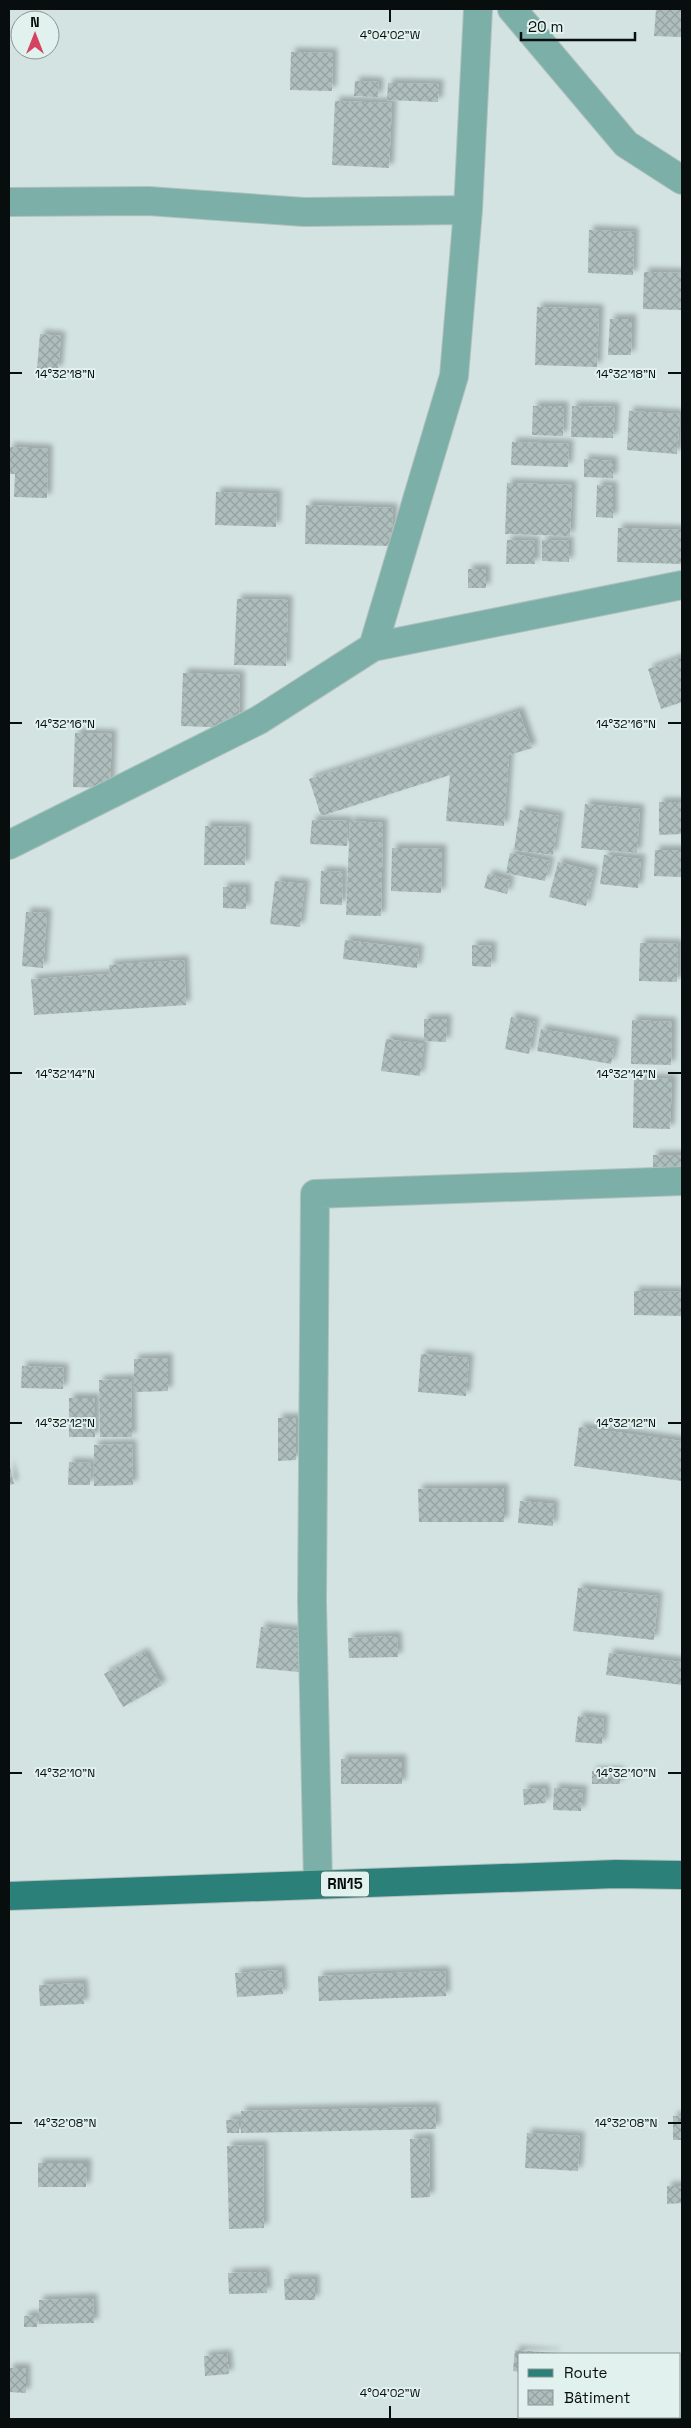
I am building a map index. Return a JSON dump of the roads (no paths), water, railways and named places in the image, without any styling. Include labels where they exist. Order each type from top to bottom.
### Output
[{"type":"main road","name":"RN15","points":[[9,1896],[616,1874],[682,1875]]},
{"type":"street","points":[[373,647],[454,376],[468,210],[478,9]]},
{"type":"street","points":[[512,9],[626,144],[682,180]]},
{"type":"street","points":[[9,202],[148,201],[304,212],[468,210]]},
{"type":"street","points":[[9,844],[259,720],[373,647],[682,585]]},
{"type":"street","points":[[318,1884],[312,1601],[315,1194],[682,1181]]}]
